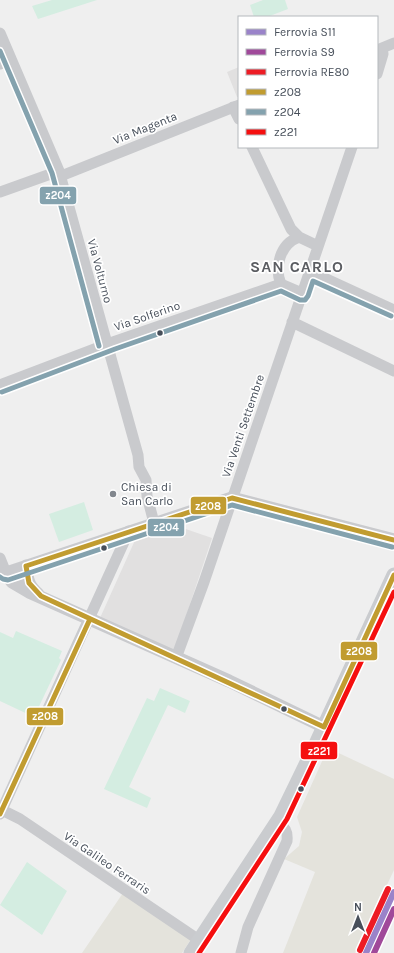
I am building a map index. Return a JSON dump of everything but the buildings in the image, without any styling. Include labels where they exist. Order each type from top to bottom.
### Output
[{"type":"main road","points":[[195,947],[277,822],[324,727],[394,575]]},
{"type":"street","name":"Via Volturno","points":[[0,33],[60,174],[138,455],[139,467],[146,480],[147,496],[154,523]]},
{"type":"street","points":[[378,71],[383,54],[379,49],[394,43]]},
{"type":"street","points":[[0,64],[11,59]]},
{"type":"street","name":"Via Magenta","points":[[0,192],[60,174],[236,106]]},
{"type":"street","points":[[252,148],[289,226],[299,237],[318,246],[352,148]]},
{"type":"street","points":[[299,237],[286,245],[279,261],[277,271],[281,284],[302,293]]},
{"type":"street","name":"Via Venti Settembre","points":[[176,658],[318,246]]},
{"type":"street","points":[[309,271],[394,310]]},
{"type":"street","name":"Via Solferino","points":[[0,385],[106,344],[281,284]]},
{"type":"street","points":[[292,322],[394,371]]},
{"type":"street","points":[[3,574],[232,498],[394,540]]},
{"type":"street","points":[[1,811],[129,531]]},
{"type":"street","points":[[0,558],[3,574],[18,586],[324,727]]},
{"type":"street","points":[[26,566],[31,589],[41,596]]},
{"type":"street","name":"Via Galileo Ferraris","points":[[1,811],[20,819],[195,947]]},
{"type":"street","points":[[241,953],[248,927],[274,874],[287,841],[288,833],[286,828],[277,822]]},
{"type":"shaded area","points":[[238,67],[238,97],[237,97],[227,72]]},
{"type":"shaded area","points":[[174,525],[212,538],[174,652],[100,618],[136,538]]},
{"type":"shaded area","points":[[328,748],[394,779],[394,870],[355,953],[283,953],[315,872],[284,859],[299,846],[302,832],[297,817]]},
{"type":"shaded area","points":[[123,893],[191,939],[182,953],[82,953]]},
{"type":"green space","points":[[52,0],[97,0],[38,19],[32,6]]},
{"type":"green space","points":[[263,0],[285,0],[288,9],[270,16],[254,16],[250,5]]},
{"type":"green space","points":[[84,502],[93,530],[59,542],[49,514]]},
{"type":"green space","points":[[16,631],[62,651],[59,658],[61,660],[34,717],[0,701],[0,632],[13,638]]},
{"type":"green space","points":[[160,688],[190,701],[185,713],[168,705],[129,787],[151,798],[147,808],[104,789],[147,698],[154,701]]},
{"type":"green space","points":[[27,862],[67,891],[42,935],[0,905]]},
{"type":"rail line","name":"RE80","points":[[360,950],[388,889]]},
{"type":"rail line","name":"S11","points":[[366,953],[394,892]]},
{"type":"rail line","name":"S9","points":[[374,953],[394,909]]},
{"type":"transit line","name":"z204","points":[[0,51],[52,173],[99,346]]},
{"type":"transit line","name":"z204","points":[[2,392],[115,349],[281,291],[300,300],[305,300],[308,296],[313,281],[391,316]]},
{"type":"transit line","name":"z208","points":[[26,566],[232,498],[394,540]]},
{"type":"transit line","name":"z204","points":[[0,577],[8,580],[232,505],[392,547]]},
{"type":"transit line","name":"z208","points":[[26,566],[29,583],[41,596],[324,727]]},
{"type":"transit line","name":"z208","points":[[324,727],[394,575]]},
{"type":"transit line","name":"z221","points":[[199,953],[287,819],[394,592]]},
{"type":"transit line","name":"z208","points":[[0,814],[90,619]]},
{"type":"place","name":"Chiesa di San Carlo","points":[[113,494]]},
{"type":"district","name":"SAN CARLO","points":[[297,266]]}]
